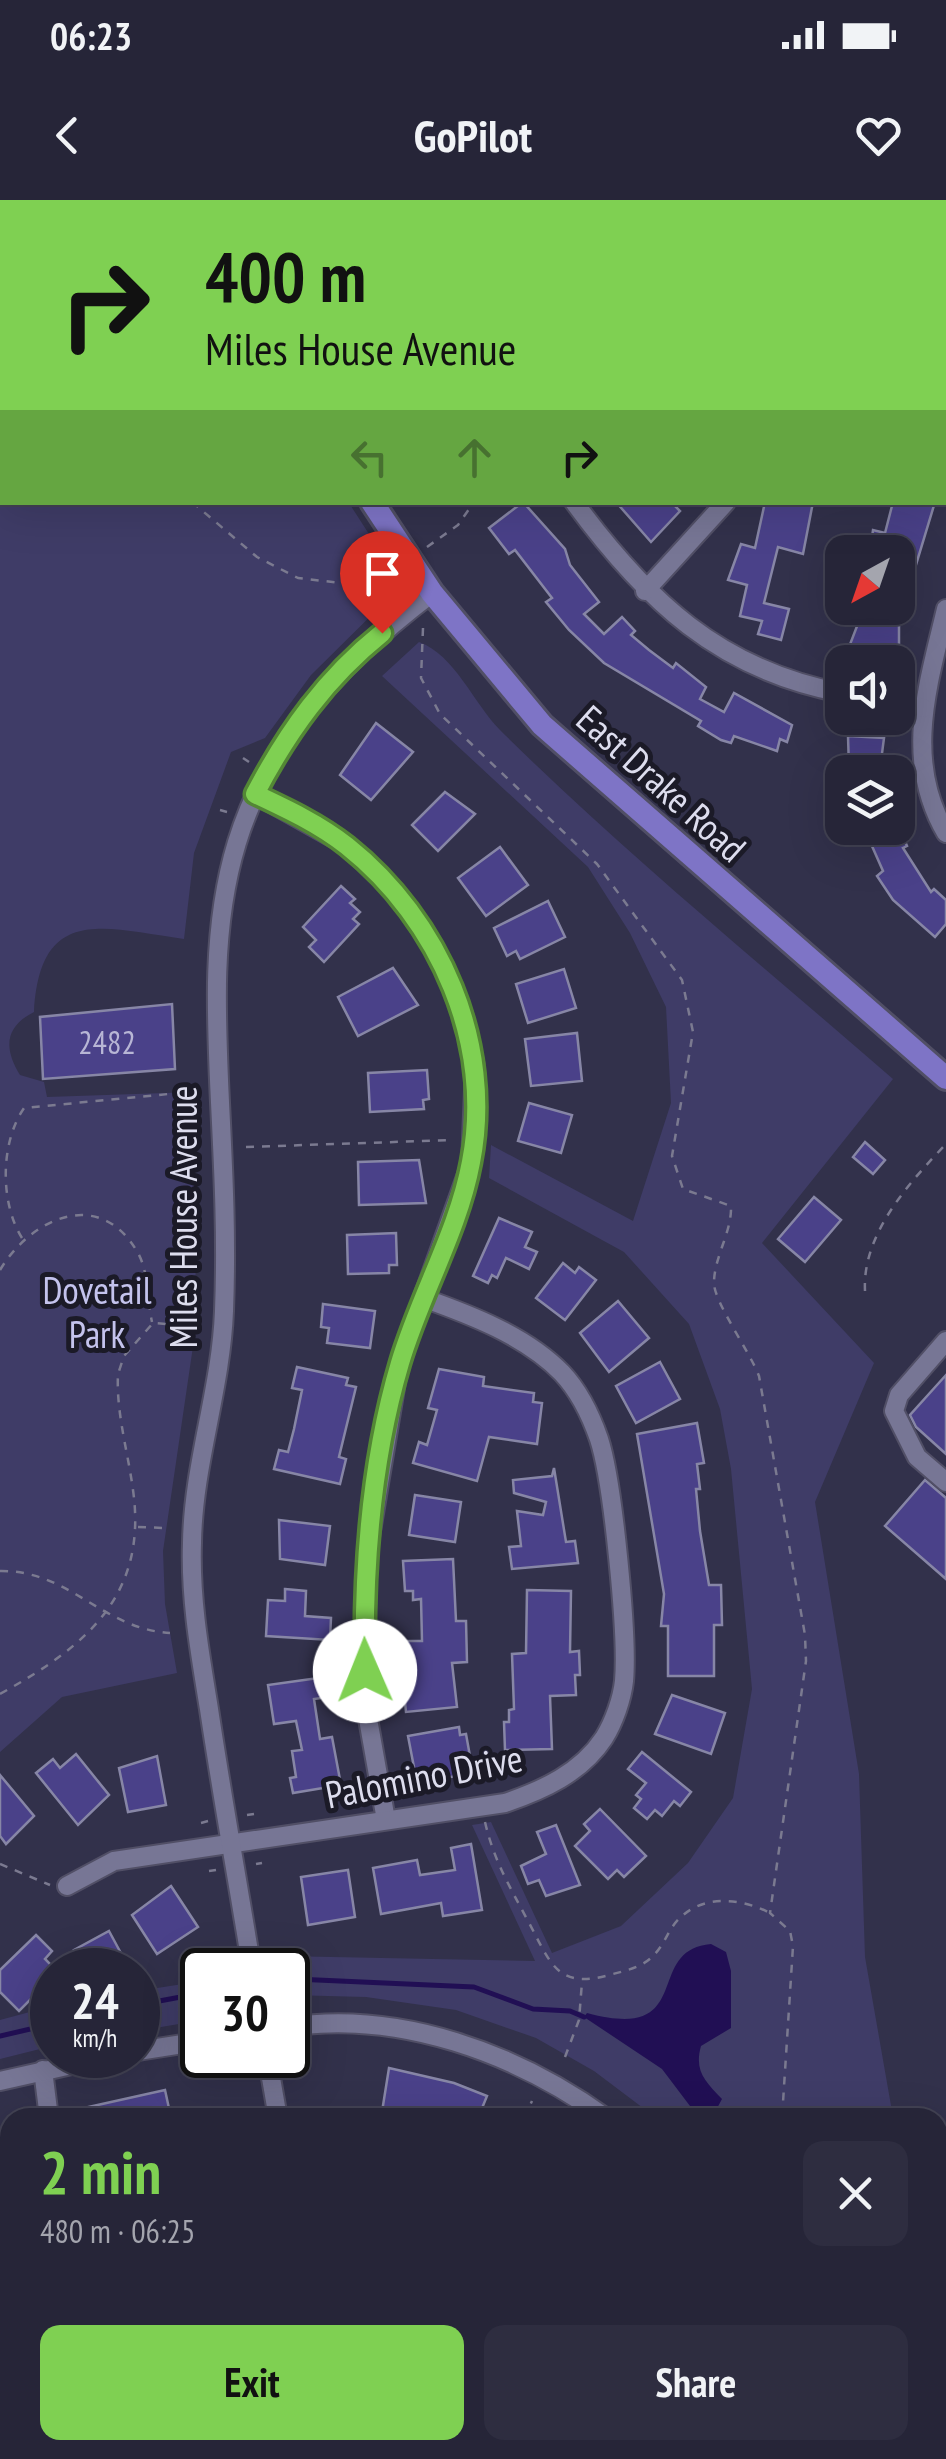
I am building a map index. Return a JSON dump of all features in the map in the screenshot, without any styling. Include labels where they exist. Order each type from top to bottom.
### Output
[{"type":"main road","name":"East Drake Road","points":[[374,505],[432,594],[516,696],[586,768],[946,1078]]},
{"type":"street","points":[[576,505],[644,590],[707,640],[748,663],[825,688]]},
{"type":"street","points":[[644,590],[723,505]]},
{"type":"street","name":"Miles House Avenue","points":[[249,1948],[199,1645],[192,1541],[224,1311],[214,1031],[216,930],[230,862],[255,794],[296,724],[355,655],[432,594]]},
{"type":"street","points":[[946,609],[923,708],[924,778],[946,833]]},
{"type":"street","points":[[915,706],[923,708]]},
{"type":"street","points":[[255,794],[346,845],[402,898],[443,964],[462,1014],[475,1066],[471,1162],[399,1364],[367,1555],[365,1702],[386,1820]]},
{"type":"street","name":"Palomino Drive","points":[[67,1886],[114,1861],[482,1806],[538,1792],[587,1758],[605,1736],[624,1680],[600,1442],[584,1404],[562,1374],[502,1332],[422,1298]]},
{"type":"street","points":[[946,1340],[899,1395],[894,1411],[917,1457],[946,1482]]},
{"type":"street","points":[[310,2027],[366,2024],[427,2034],[503,2058],[554,2082],[592,2108]]},
{"type":"street","points":[[0,2081],[30,2073]]},
{"type":"street","points":[[44,2078],[48,2108]]},
{"type":"street","points":[[271,2078],[276,2108]]},
{"type":"path","points":[[196,505],[257,557],[298,578],[392,589]]},
{"type":"path","points":[[427,547],[458,525],[472,505]]},
{"type":"path","points":[[394,573],[387,578],[398,597]]},
{"type":"path","points":[[424,628],[421,678],[440,714],[596,864],[687,992],[693,1032],[673,1140],[673,1168],[683,1189],[731,1206],[714,1281],[716,1295],[747,1344],[759,1376],[805,1635],[806,1662],[770,1914]]},
{"type":"path","points":[[243,758],[250,762]]},
{"type":"path","points":[[220,810],[227,812]]},
{"type":"path","points":[[22,1238],[8,1213],[3,1174],[10,1135],[24,1108],[189,1092]]},
{"type":"path","points":[[246,1148],[453,1140]]},
{"type":"path","points":[[865,1290],[864,1262],[896,1201],[946,1144]]},
{"type":"path","points":[[0,1270],[22,1238],[51,1219],[72,1216],[101,1220],[138,1254],[145,1271],[153,1324]]},
{"type":"path","points":[[153,1324],[196,1326]]},
{"type":"path","points":[[0,1694],[77,1647],[106,1614],[127,1572],[138,1527],[118,1374],[124,1356],[153,1324]]},
{"type":"path","points":[[138,1527],[165,1528]]},
{"type":"path","points":[[0,1571],[28,1570],[50,1577],[134,1629],[170,1633]]},
{"type":"path","points":[[482,1806],[507,1890],[529,1922],[541,1954],[556,1970],[582,1981],[638,1967],[655,1955],[681,1916],[704,1904],[726,1900],[751,1904],[790,1931],[793,1946],[783,2108]]},
{"type":"path","points":[[246,1815],[254,1814]]},
{"type":"path","points":[[201,1822],[208,1821]]},
{"type":"path","points":[[0,1864],[43,1885],[67,1886]]},
{"type":"path","points":[[209,1872],[216,1870]]},
{"type":"path","points":[[565,2057],[578,2020],[582,1981]]},
{"type":"path","points":[[529,2108],[532,2101]]},
{"type":"green space","name":"Dovetail Park","points":[[0,505],[350,505],[396,576],[398,589],[311,675],[265,738],[231,752],[194,853],[184,939],[103,929],[81,931],[63,939],[49,953],[39,977],[34,1012],[17,1025],[10,1039],[11,1056],[20,1075],[44,1082],[47,1097],[194,1092],[196,1326],[163,1551],[165,1604],[177,1673],[62,1697],[0,1752]]},
{"type":"green space","points":[[419,642],[432,648],[454,669],[500,730],[595,820],[893,1079],[762,1243],[874,1363],[815,1502],[859,1774],[865,1957],[891,2108],[643,2108],[594,2071],[536,2038],[456,2010],[366,1997],[310,1996],[310,1957],[535,1961],[472,1825],[491,1822],[552,1953],[621,1926],[688,1863],[733,1798],[752,1689],[731,1469],[720,1409],[689,1324],[624,1252],[489,1178],[491,1145],[633,1221],[671,1103],[666,1007],[630,933],[588,867],[382,676]]},
{"type":"green space","points":[[180,1984],[180,2024],[160,2027],[160,1988]]},
{"type":"green space","points":[[30,2012],[30,2052],[0,2059],[0,2020]]},
{"type":"shaded area","points":[[711,1944],[726,1952],[731,1971],[731,2028],[701,2046],[699,2055],[702,2075],[722,2099],[717,2108],[690,2106],[662,2069],[584,2017],[587,2013],[621,2019],[644,2016],[657,2006],[678,1962],[690,1950]]},
{"type":"building","points":[[519,505],[526,505],[565,549],[570,565],[599,602],[584,614],[604,634],[622,617],[635,631],[631,635],[673,668],[676,663],[706,687],[700,699],[724,712],[734,693],[792,725],[787,742],[780,739],[777,751],[734,736],[731,743],[721,740],[698,726],[701,721],[604,663],[546,602],[552,598],[515,550],[509,554],[489,528]]},
{"type":"building","points":[[619,505],[674,505],[680,511],[651,542]]},
{"type":"building","points":[[764,505],[812,505],[803,554],[778,547],[764,603],[789,609],[781,640],[758,634],[762,621],[740,616],[747,585],[728,580],[741,544],[755,548]]},
{"type":"building","points":[[892,505],[934,505],[915,568],[915,535],[872,535],[873,530],[885,533]]},
{"type":"building","points":[[857,625],[899,625],[899,645],[850,645]]},
{"type":"building","points":[[376,723],[413,752],[371,800],[340,775]]},
{"type":"building","points":[[848,736],[884,738],[882,755],[849,755]]},
{"type":"building","points":[[445,792],[475,814],[438,851],[412,825]]},
{"type":"building","points":[[872,845],[907,845],[903,848],[931,892],[934,889],[946,900],[946,924],[935,937],[893,900],[877,876],[883,871]]},
{"type":"building","points":[[500,847],[528,885],[486,916],[458,878]]},
{"type":"building","points":[[341,886],[355,899],[350,903],[360,912],[353,919],[359,924],[324,962],[309,947],[316,940],[303,927]]},
{"type":"building","points":[[548,901],[565,937],[520,959],[516,951],[507,956],[494,928]]},
{"type":"building","points":[[393,968],[418,1005],[358,1036],[338,997]]},
{"type":"building","points":[[564,969],[576,1008],[528,1023],[516,984]]},
{"type":"building","points":[[172,1004],[175,1069],[43,1079],[40,1017]]},
{"type":"building","points":[[577,1033],[582,1081],[531,1086],[525,1039]]},
{"type":"building","points":[[427,1070],[429,1099],[423,1100],[424,1109],[370,1112],[368,1073]]},
{"type":"building","points":[[529,1103],[572,1115],[561,1153],[518,1141]]},
{"type":"building","points":[[865,1142],[885,1160],[873,1174],[853,1157]]},
{"type":"building","points":[[419,1160],[426,1203],[359,1205],[358,1162]]},
{"type":"building","points":[[814,1197],[841,1220],[805,1262],[778,1239]]},
{"type":"building","points":[[499,1218],[532,1232],[525,1247],[537,1252],[529,1269],[506,1258],[497,1278],[492,1275],[488,1283],[473,1276]]},
{"type":"building","points":[[396,1233],[397,1265],[389,1265],[389,1273],[348,1274],[347,1235]]},
{"type":"building","points":[[563,1263],[575,1273],[579,1267],[596,1280],[565,1320],[536,1298]]},
{"type":"building","points":[[618,1301],[649,1338],[609,1372],[580,1333]]},
{"type":"building","points":[[323,1304],[375,1311],[370,1348],[327,1343],[329,1328],[321,1327]]},
{"type":"building","points":[[660,1362],[680,1399],[636,1423],[616,1386]]},
{"type":"building","points":[[297,1367],[348,1378],[346,1385],[356,1387],[339,1457],[346,1459],[340,1484],[274,1469],[279,1450],[288,1452],[294,1429],[302,1390],[292,1388]]},
{"type":"building","points":[[439,1369],[484,1377],[483,1386],[534,1393],[533,1402],[542,1403],[537,1444],[489,1437],[477,1481],[413,1463],[419,1442],[427,1445],[437,1410],[428,1408]]},
{"type":"building","points":[[946,1375],[946,1454],[916,1427],[910,1415]]},
{"type":"building","points":[[697,1423],[704,1463],[697,1464],[700,1531],[709,1585],[721,1585],[722,1625],[714,1625],[714,1676],[668,1676],[668,1626],[661,1626],[664,1594],[637,1434]]},
{"type":"building","points":[[554,1468],[566,1542],[575,1541],[578,1563],[512,1569],[509,1547],[521,1546],[517,1511],[543,1515],[546,1502],[514,1493],[513,1480],[552,1476]]},
{"type":"building","points":[[925,1480],[946,1498],[946,1579],[885,1526]]},
{"type":"building","points":[[415,1495],[461,1502],[455,1542],[409,1535]]},
{"type":"building","points":[[279,1520],[330,1526],[325,1565],[280,1559]]},
{"type":"building","points":[[453,1559],[456,1621],[466,1621],[467,1662],[452,1663],[457,1707],[406,1712],[399,1641],[422,1641],[421,1599],[413,1600],[413,1591],[405,1591],[403,1561]]},
{"type":"building","points":[[285,1589],[306,1591],[305,1616],[331,1618],[330,1640],[266,1636],[268,1600],[285,1601]]},
{"type":"building","points":[[527,1590],[571,1591],[570,1652],[579,1651],[580,1675],[575,1675],[576,1695],[550,1696],[552,1749],[505,1750],[504,1722],[509,1722],[509,1710],[514,1709],[512,1654],[526,1653]]},
{"type":"building","points":[[333,1676],[335,1696],[314,1699],[320,1739],[332,1737],[341,1785],[293,1793],[290,1778],[296,1777],[292,1751],[302,1750],[296,1721],[274,1724],[268,1685]]},
{"type":"building","points":[[672,1695],[725,1713],[711,1754],[655,1734]]},
{"type":"building","points":[[459,1727],[460,1735],[466,1734],[473,1773],[417,1783],[408,1736]]},
{"type":"building","points":[[642,1752],[691,1792],[680,1806],[674,1801],[662,1816],[655,1810],[647,1819],[634,1808],[641,1799],[636,1795],[646,1783],[628,1769]]},
{"type":"building","points":[[76,1754],[109,1795],[78,1825],[36,1773],[53,1759],[60,1768]]},
{"type":"building","points":[[157,1756],[166,1805],[128,1812],[119,1768]]},
{"type":"building","points":[[0,1775],[34,1816],[6,1844],[0,1836]]},
{"type":"building","points":[[600,1809],[646,1856],[624,1877],[617,1870],[608,1879],[575,1846],[590,1831],[584,1824]]},
{"type":"building","points":[[556,1825],[580,1885],[546,1896],[539,1880],[528,1884],[521,1866],[546,1854],[537,1832]]},
{"type":"building","points":[[471,1844],[482,1910],[443,1916],[441,1903],[381,1914],[373,1868],[417,1860],[420,1875],[455,1870],[451,1848]]},
{"type":"building","points":[[348,1870],[355,1917],[308,1925],[301,1877]]},
{"type":"building","points":[[171,1886],[198,1927],[160,1952],[160,1948],[153,1948],[132,1915]]},
{"type":"building","points":[[109,1931],[118,1948],[78,1948]]},
{"type":"building","points":[[36,1935],[49,1948],[30,1948],[30,2000],[19,2011],[0,1992],[0,1970]]},
{"type":"building","points":[[389,2068],[454,2083],[487,2096],[482,2108],[383,2108]]},
{"type":"building","points":[[165,2090],[169,2108],[84,2108]]},
{"type":"waterway","points":[[310,1980],[474,1987],[533,2009],[570,2011],[584,2017]]},
{"type":"waterway","points":[[160,2001],[180,1997]]},
{"type":"waterway","points":[[0,2036],[30,2029]]},
{"type":"route","points":[[365,1671],[367,1555],[386,1427],[399,1364],[456,1216],[471,1162],[475,1066],[462,1014],[443,964],[402,898],[346,845],[255,794],[296,724],[328,683],[382,633]]}]
